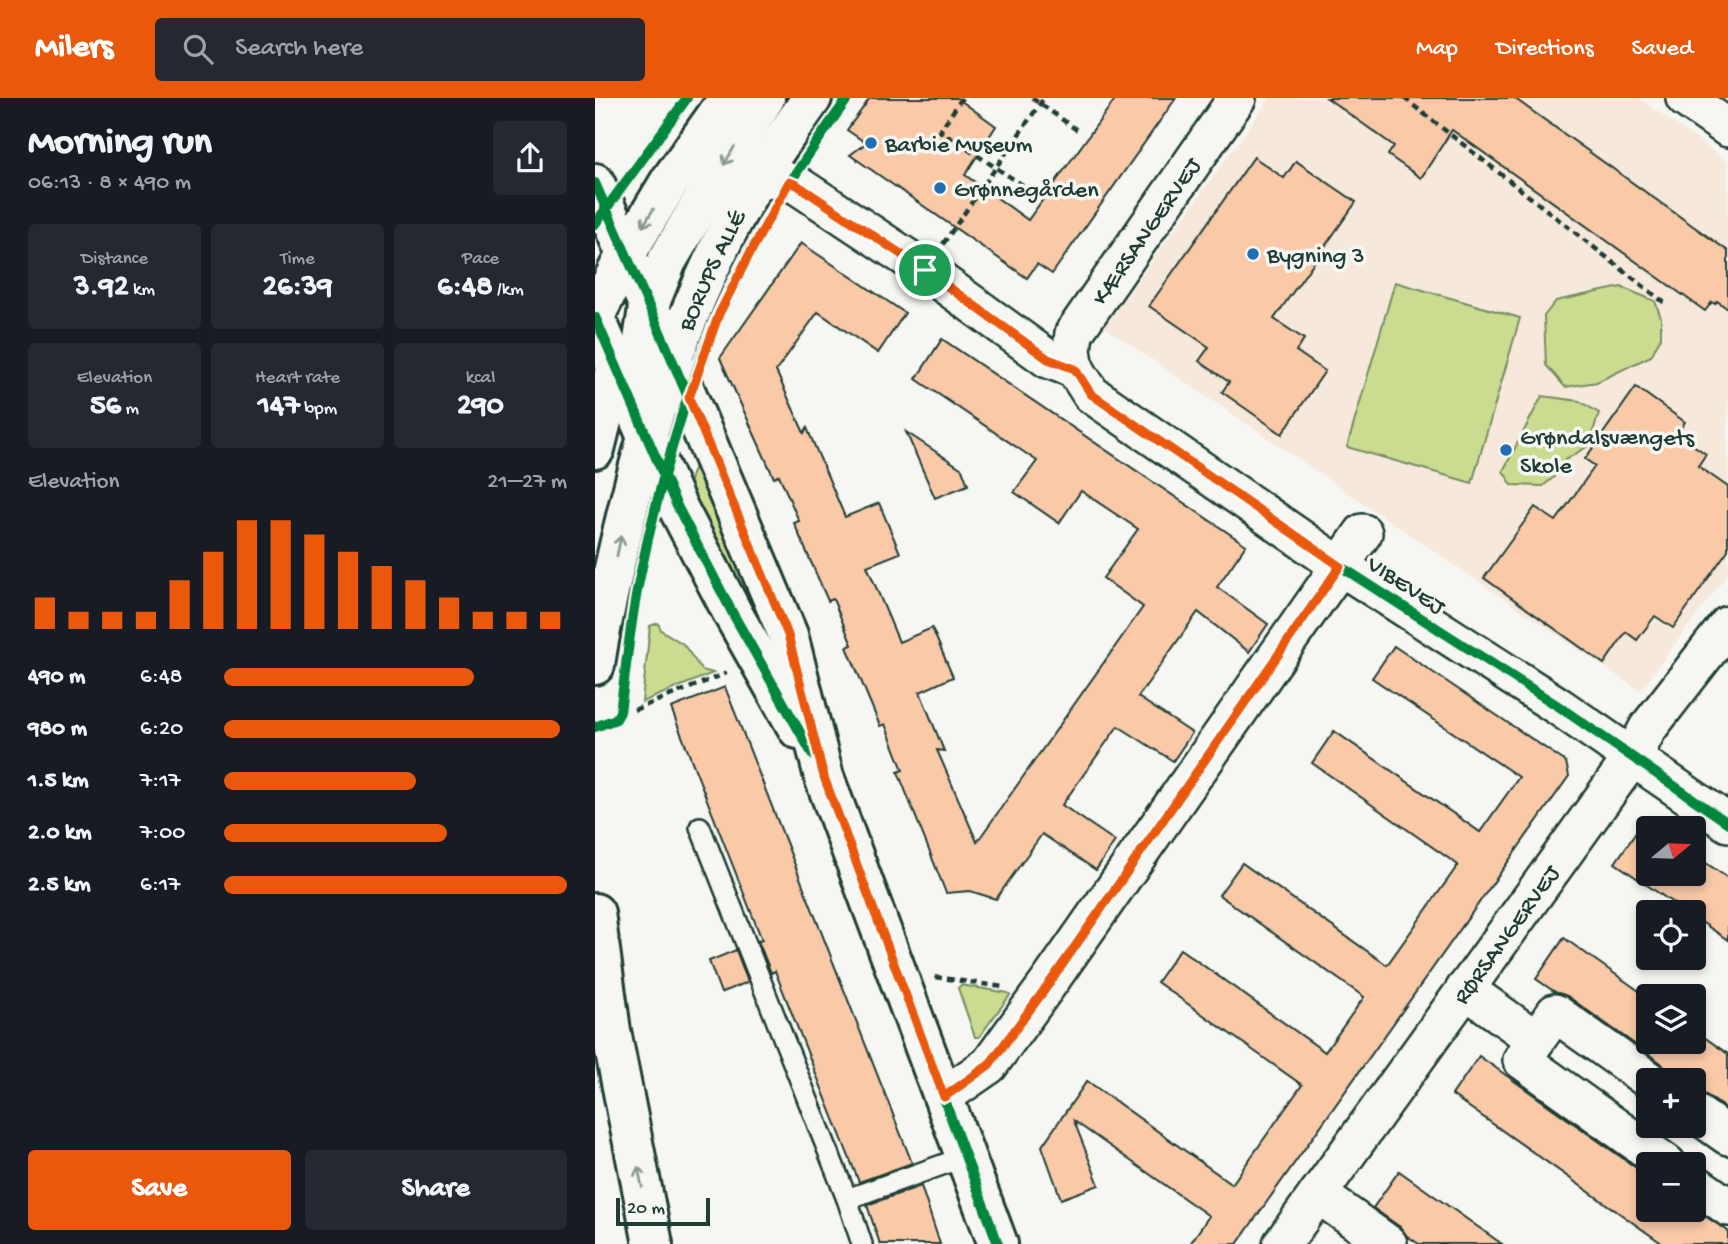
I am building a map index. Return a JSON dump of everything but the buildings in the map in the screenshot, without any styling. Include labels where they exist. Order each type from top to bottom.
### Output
[{"type":"street","points":[[729,98],[670,181],[626,254],[595,317],[676,504],[733,614],[824,777]]},
{"type":"street","points":[[646,436],[642,347],[648,308],[667,261],[765,98]]},
{"type":"street","name":"BORUPS ALLÉ","points":[[595,662],[646,436],[671,357],[705,278],[754,182],[812,98]]},
{"type":"street","name":"KÆRSANGERVEJ","points":[[1075,369],[1072,349],[1075,333],[1237,98]]},
{"type":"street","points":[[1685,98],[1728,128]]},
{"type":"street","points":[[754,182],[776,178],[797,185],[925,270],[1048,359],[1075,369]]},
{"type":"street","points":[[595,183],[788,635],[824,777],[998,1244]]},
{"type":"street","points":[[595,449],[617,367],[625,298],[626,254]]},
{"type":"street","name":"VIBEVEJ","points":[[1075,369],[1091,394],[1340,566],[1547,699],[1728,823]]},
{"type":"street","points":[[944,1097],[989,1065],[1363,533]]},
{"type":"street","name":"RØRSANGERVEJ","points":[[1282,1244],[1632,758],[1648,728],[1728,625]]},
{"type":"street","points":[[595,913],[611,1031],[653,1244]]},
{"type":"street","points":[[1465,989],[1536,1040]]},
{"type":"street","points":[[1636,1071],[1555,1013],[1522,1060],[1650,1152]]},
{"type":"street","points":[[1706,1120],[1728,1136]]},
{"type":"street","points":[[1706,1191],[1728,1207]]},
{"type":"street","points":[[1318,1194],[1388,1244]]},
{"type":"lane","points":[[700,827],[847,1199],[862,1244]]},
{"type":"lane","points":[[847,1199],[967,1156]]},
{"type":"path","points":[[962,98],[940,131],[1033,192]]},
{"type":"path","points":[[1033,98],[1077,130]]},
{"type":"path","points":[[925,270],[1044,98]]},
{"type":"path","points":[[1404,98],[1666,304]]},
{"type":"path","points":[[634,710],[761,662]]},
{"type":"path","points":[[897,971],[1042,993]]},
{"type":"shaded area","name":"Grøndalsvængets Skole","points":[[1270,98],[1639,98],[1728,162],[1728,573],[1640,691],[1104,327]]},
{"type":"green space","points":[[1395,282],[1520,318],[1472,483],[1347,447]]},
{"type":"green space","points":[[1621,287],[1655,301],[1661,318],[1661,337],[1651,356],[1597,382],[1565,387],[1546,365],[1544,316],[1556,301]]},
{"type":"green space","points":[[1542,396],[1579,401],[1599,413],[1588,446],[1559,464],[1554,477],[1543,486],[1512,485],[1503,471]]},
{"type":"green space","points":[[697,461],[773,640],[771,646],[687,488]]},
{"type":"green space","points":[[658,623],[661,630],[683,644],[702,670],[713,673],[642,702],[650,626]]},
{"type":"green space","points":[[961,985],[1010,995],[979,1037],[975,1037],[958,988]]},
{"type":"cycle path","points":[[595,224],[687,98]]},
{"type":"cycle path","points":[[595,727],[616,719],[620,712],[636,597],[654,515],[672,447],[718,317],[761,231],[811,150],[848,98]]},
{"type":"cycle path","points":[[595,183],[788,635],[824,777],[998,1244]]},
{"type":"cycle path","points":[[595,317],[676,504],[733,614],[813,755]]},
{"type":"cycle path","points":[[1075,369],[1091,394],[1340,566],[1558,706],[1728,823]]},
{"type":"place","name":"Barbie Museum","points":[[871,143]]},
{"type":"place","name":"Grønnegården","points":[[940,188]]},
{"type":"place","name":"Bygning 3","points":[[1253,254]]},
{"type":"place","name":"Grøndalsvængets Skole","points":[[1506,450]]},
{"type":"route","points":[[789,182],[925,270],[1048,359],[1075,369],[1091,394],[1340,566],[1051,981],[989,1065],[944,1097],[824,777],[788,635],[689,398],[719,314],[789,182]]}]
